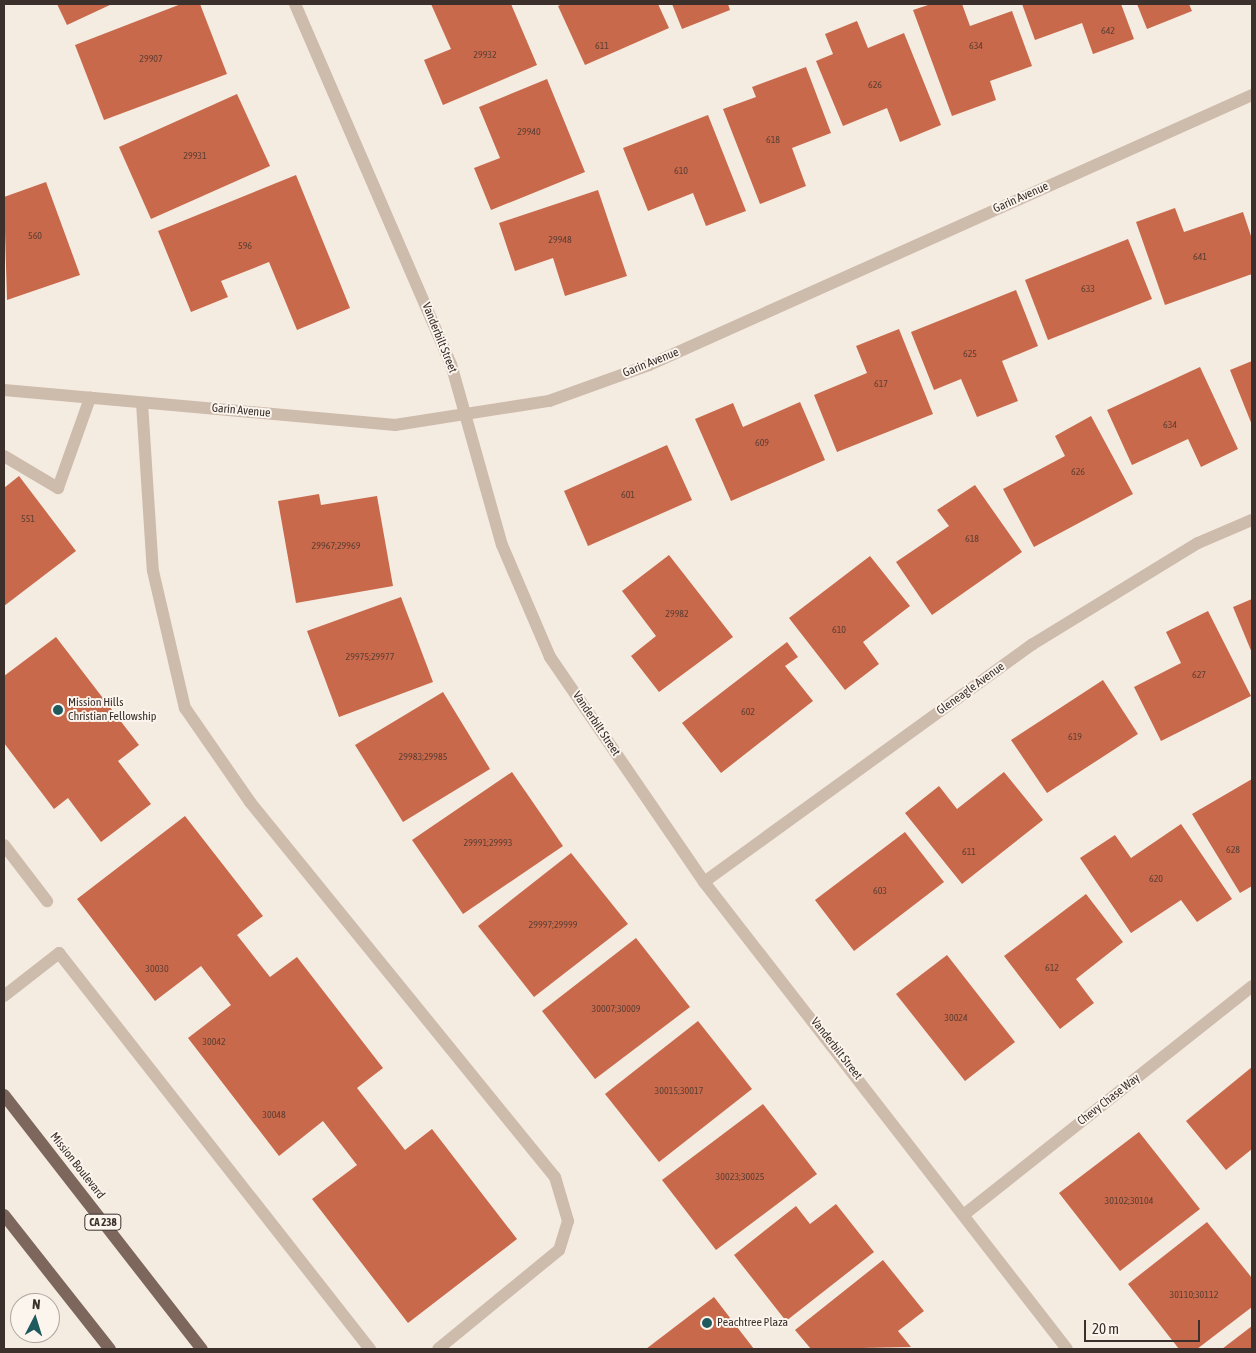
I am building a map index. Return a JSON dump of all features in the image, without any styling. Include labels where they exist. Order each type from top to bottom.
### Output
[{"type":"main road","name":"Mission Boulevard","points":[[4,1095],[202,1349]]},
{"type":"main road","points":[[4,1214],[110,1349]]},
{"type":"street","name":"Vanderbilt Street","points":[[295,4],[451,364],[502,545],[550,657],[704,882],[966,1213],[1067,1349]]},
{"type":"street","name":"Garin Avenue","points":[[4,390],[395,425],[550,401],[649,365],[1252,95]]},
{"type":"street","points":[[4,456],[58,488],[90,398]]},
{"type":"street","points":[[142,402],[153,571],[185,708],[250,802],[555,1177],[568,1220],[558,1250],[438,1349]]},
{"type":"street","name":"Gleneagle Avenue","points":[[704,882],[1034,644],[1198,543],[1252,520]]},
{"type":"street","points":[[4,845],[47,901]]},
{"type":"street","points":[[4,996],[59,953],[370,1349]]},
{"type":"street","name":"Chevy Chase Way","points":[[966,1213],[1252,986]]},
{"type":"building","points":[[57,4],[112,4],[67,25]]},
{"type":"building","points":[[181,4],[200,4],[227,74],[104,120],[75,45]]},
{"type":"building","points":[[431,4],[511,4],[537,65],[443,105],[424,60],[451,49]]},
{"type":"building","points":[[563,4],[658,4],[669,28],[585,65],[558,6]]},
{"type":"building","points":[[672,4],[728,4],[730,10],[682,29]]},
{"type":"building","points":[[931,4],[962,4],[970,26],[1012,11],[1032,66],[990,81],[996,100],[952,116],[913,10]]},
{"type":"building","points":[[1022,4],[1121,4],[1134,39],[1093,54],[1082,23],[1035,40]]},
{"type":"building","points":[[1137,4],[1189,4],[1192,11],[1147,29]]},
{"type":"building","points":[[857,21],[868,48],[904,33],[941,125],[900,142],[887,108],[843,126],[816,61],[833,54],[825,34]]},
{"type":"building","points":[[806,67],[831,133],[792,148],[806,186],[760,204],[723,109],[756,97],[752,87]]},
{"type":"building","points":[[547,79],[585,172],[491,210],[474,168],[500,158],[479,107]]},
{"type":"building","points":[[237,94],[270,166],[151,219],[119,147]]},
{"type":"building","points":[[708,115],[746,211],[706,226],[693,193],[648,211],[623,148]]},
{"type":"building","points":[[296,175],[350,308],[297,330],[269,262],[221,281],[228,297],[191,312],[158,231]]},
{"type":"building","points":[[46,182],[80,275],[7,300],[4,197]]},
{"type":"building","points":[[598,190],[627,276],[565,296],[553,258],[515,271],[499,223]]},
{"type":"building","points":[[1175,208],[1184,232],[1243,212],[1252,239],[1252,274],[1165,305],[1136,222]]},
{"type":"building","points":[[1128,239],[1152,299],[1048,340],[1025,280]]},
{"type":"building","points":[[1016,290],[1038,346],[1002,361],[1018,401],[977,417],[961,379],[934,390],[911,332]]},
{"type":"building","points":[[899,329],[933,414],[837,452],[814,395],[867,373],[856,346]]},
{"type":"building","points":[[1252,361],[1252,425],[1230,370]]},
{"type":"building","points":[[1200,367],[1238,449],[1201,467],[1188,439],[1132,465],[1107,410]]},
{"type":"building","points":[[800,402],[825,460],[731,501],[695,419],[733,403],[743,427]]},
{"type":"building","points":[[1091,416],[1133,494],[1034,547],[1003,489],[1065,456],[1055,436]]},
{"type":"building","points":[[667,445],[692,500],[588,546],[564,491]]},
{"type":"building","points":[[19,476],[76,551],[4,606],[4,488]]},
{"type":"building","points":[[975,485],[1022,552],[932,615],[896,562],[949,526],[937,510]]},
{"type":"building","points":[[319,494],[321,505],[377,496],[393,586],[296,603],[278,501]]},
{"type":"building","points":[[669,555],[733,637],[659,692],[631,656],[656,636],[622,591]]},
{"type":"building","points":[[870,556],[910,606],[863,642],[879,664],[845,690],[789,618]]},
{"type":"building","points":[[401,597],[433,682],[339,717],[307,631]]},
{"type":"building","points":[[1252,599],[1252,653],[1233,607]]},
{"type":"building","points":[[1208,611],[1251,696],[1161,741],[1134,687],[1181,663],[1166,632]]},
{"type":"building","name":"Mission Hills Christian Fellowship","points":[[56,637],[139,745],[118,761],[151,804],[101,842],[68,798],[54,809],[4,743],[4,676]]},
{"type":"building","points":[[787,642],[798,657],[785,666],[813,701],[721,773],[682,723]]},
{"type":"building","points":[[1103,680],[1138,734],[1047,793],[1011,740]]},
{"type":"building","points":[[443,692],[490,769],[403,822],[355,745]]},
{"type":"building","points":[[512,772],[563,846],[463,914],[412,840]]},
{"type":"building","points":[[1004,772],[1043,820],[962,884],[905,813],[939,786],[957,809]]},
{"type":"building","points":[[1252,779],[1252,886],[1240,893],[1192,814]]},
{"type":"building","points":[[185,816],[263,916],[237,935],[270,977],[297,957],[383,1068],[357,1088],[405,1150],[432,1129],[517,1239],[408,1323],[312,1199],[357,1165],[323,1121],[279,1156],[188,1038],[231,1005],[201,966],[155,1001],[77,899]]},
{"type":"building","points":[[1181,824],[1232,899],[1197,922],[1181,900],[1131,933],[1080,858],[1115,835],[1131,858]]},
{"type":"building","points":[[905,832],[944,882],[854,951],[815,900]]},
{"type":"building","points":[[571,853],[628,924],[534,997],[478,926]]},
{"type":"building","points":[[1086,894],[1123,942],[1076,979],[1094,1003],[1060,1029],[1004,956]]},
{"type":"building","points":[[636,938],[690,1007],[595,1079],[542,1011]]},
{"type":"building","points":[[947,955],[1015,1042],[965,1081],[896,994]]},
{"type":"building","points":[[698,1021],[752,1089],[659,1162],[605,1094]]},
{"type":"building","points":[[1252,1067],[1252,1149],[1226,1170],[1186,1121]]},
{"type":"building","points":[[763,1104],[817,1174],[716,1250],[662,1180]]},
{"type":"building","points":[[1139,1132],[1200,1209],[1120,1271],[1059,1193]]},
{"type":"building","points":[[836,1204],[874,1252],[786,1321],[734,1255],[796,1206],[810,1224]]},
{"type":"building","points":[[1207,1222],[1252,1278],[1252,1307],[1197,1349],[1179,1349],[1128,1284]]},
{"type":"building","points":[[883,1260],[924,1311],[898,1331],[911,1347],[811,1349],[795,1330]]},
{"type":"building","name":"Peachtree Plaza","points":[[714,1297],[754,1349],[646,1349]]},
{"type":"building","points":[[1252,1326],[1252,1349],[1222,1349]]},
{"type":"place","name":"Mission Hills Christian Fellowship","points":[[58,710]]},
{"type":"place","name":"Peachtree Plaza","points":[[707,1323]]}]
